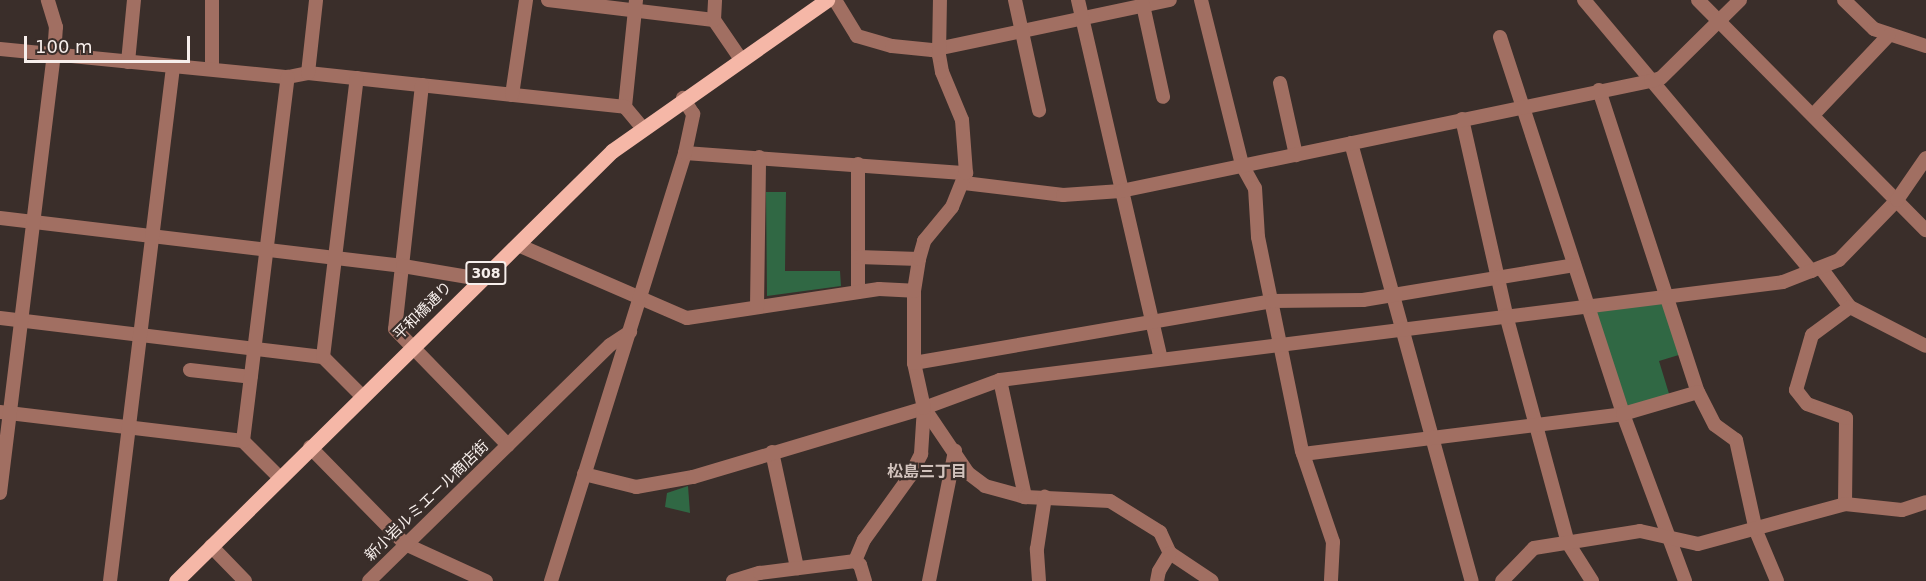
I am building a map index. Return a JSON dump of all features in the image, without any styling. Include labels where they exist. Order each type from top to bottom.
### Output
[{"type":"main road","name":"平和橋通り","points":[[176,581],[361,395],[518,245],[594,168],[642,127],[827,0]]},
{"type":"street","points":[[0,493],[5,413],[21,320],[54,55],[56,27],[48,0]]},
{"type":"street","points":[[128,62],[134,0]]},
{"type":"street","points":[[212,0],[212,68]]},
{"type":"street","points":[[308,73],[316,0]]},
{"type":"street","points":[[512,94],[526,0]]},
{"type":"street","points":[[548,0],[636,6],[714,20]]},
{"type":"street","points":[[716,0],[714,20],[740,58]]},
{"type":"street","points":[[835,0],[857,36],[892,46],[940,50],[1170,0]]},
{"type":"street","points":[[855,561],[864,540],[910,476],[921,454],[924,408],[914,363],[914,291],[918,258],[924,241],[949,213],[965,178],[962,120],[942,72],[940,0]]},
{"type":"street","points":[[1015,0],[1039,110]]},
{"type":"street","points":[[1078,0],[1161,360]]},
{"type":"street","points":[[1201,0],[1242,165],[1255,188],[1258,237],[1303,454],[1333,542],[1331,581]]},
{"type":"street","points":[[1584,0],[1850,307],[1926,346]]},
{"type":"street","points":[[1698,0],[1814,114],[1926,230]]},
{"type":"street","points":[[685,153],[858,164],[965,178],[1063,195],[1121,191],[1599,90],[1652,81],[1660,78],[1740,0]]},
{"type":"street","points":[[1844,0],[1874,30],[1926,46]]},
{"type":"street","points":[[1143,5],[1163,97]]},
{"type":"street","points":[[625,107],[636,6]]},
{"type":"street","points":[[1814,114],[1888,36]]},
{"type":"street","points":[[1500,37],[1623,414],[1685,581]]},
{"type":"street","points":[[0,49],[288,77],[308,73],[625,107],[642,127]]},
{"type":"street","points":[[110,581],[173,67]]},
{"type":"street","points":[[243,441],[288,77]]},
{"type":"street","points":[[323,357],[357,78]]},
{"type":"street","points":[[1280,83],[1296,154]]},
{"type":"street","points":[[422,85],[395,329],[508,445]]},
{"type":"street","points":[[1599,90],[1698,392],[1715,424],[1736,441],[1756,531],[1777,581]]},
{"type":"street","points":[[552,581],[685,153],[693,114],[683,98]]},
{"type":"street","points":[[1462,119],[1506,315],[1568,543],[1592,581]]},
{"type":"street","points":[[1351,142],[1472,581]]},
{"type":"street","points":[[757,307],[759,157]]},
{"type":"street","points":[[584,474],[647,486],[693,477],[924,408],[1000,380],[1281,343],[1784,282],[1839,260],[1897,200],[1926,158]]},
{"type":"street","points":[[858,164],[858,292]]},
{"type":"street","points":[[0,218],[403,266],[480,279]]},
{"type":"street","points":[[518,245],[640,301],[687,318],[879,289],[914,291]]},
{"type":"street","points":[[858,257],[918,258]]},
{"type":"street","points":[[914,363],[1272,301],[1393,296],[1574,265]]},
{"type":"street","points":[[1845,504],[1846,418],[1808,404],[1796,390],[1812,335],[1850,307]]},
{"type":"street","points":[[0,318],[323,357],[361,395]]},
{"type":"street","name":"新小岩ルミエール商店街","points":[[369,581],[609,345],[630,332]]},
{"type":"street","points":[[190,370],[251,377]]},
{"type":"street","points":[[1000,380],[1025,497]]},
{"type":"street","points":[[1303,454],[1623,414],[1698,392]]},
{"type":"street","points":[[924,408],[968,473],[985,486],[1025,497],[1110,501],[1160,532],[1170,553],[1212,581]]},
{"type":"street","points":[[5,413],[243,441],[279,477]]},
{"type":"street","points":[[310,447],[405,544],[486,581]]},
{"type":"street","points":[[929,581],[955,451]]},
{"type":"street","points":[[772,452],[797,568]]},
{"type":"street","points":[[1039,581],[1037,549],[1045,497]]},
{"type":"street","points":[[1502,581],[1534,548],[1640,531],[1698,544],[1756,531],[1845,504],[1902,510],[1926,502]]},
{"type":"street","points":[[211,546],[245,581]]},
{"type":"street","points":[[1157,581],[1159,571],[1170,553]]},
{"type":"street","points":[[733,581],[797,568],[855,561],[860,564],[865,581]]},
{"type":"green space","points":[[766,192],[786,192],[785,271],[840,271],[841,286],[767,296]]},
{"type":"green space","points":[[1664,300],[1682,354],[1659,361],[1670,397],[1623,411],[1591,310]]},
{"type":"green space","points":[[688,486],[690,513],[665,507],[667,493]]},
{"type":"district","name":"松島三丁目","points":[[927,472]]}]
